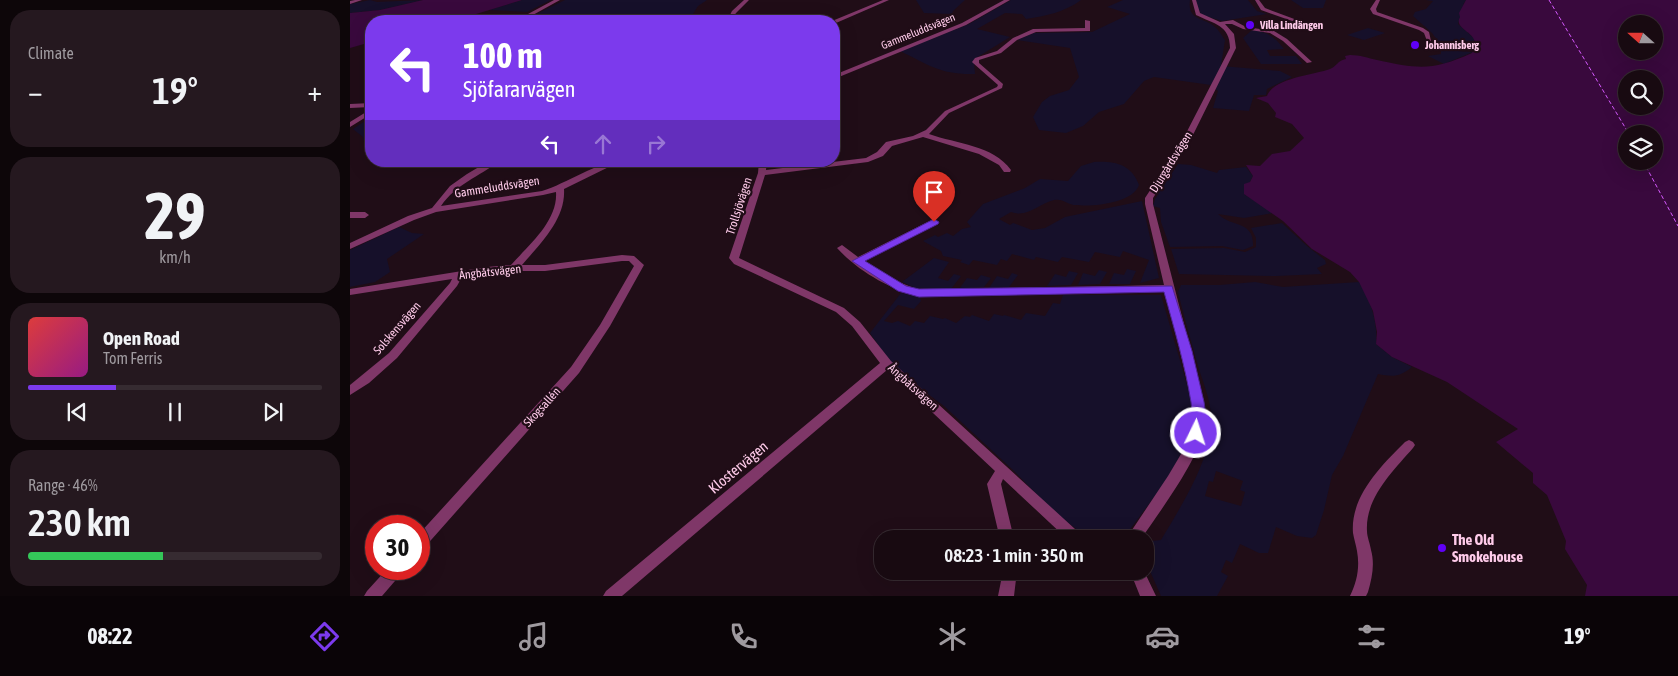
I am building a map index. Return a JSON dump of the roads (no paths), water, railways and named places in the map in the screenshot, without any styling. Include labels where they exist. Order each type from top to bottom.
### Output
[{"type":"street","points":[[350,3],[360,0]]},
{"type":"street","points":[[529,15],[558,0]]},
{"type":"street","points":[[732,15],[747,0]]},
{"type":"street","points":[[840,20],[887,0]]},
{"type":"street","name":"Gammeluddsvägen","points":[[840,75],[964,24],[1008,0]]},
{"type":"street","points":[[1194,0],[1198,14],[1222,23],[1233,22],[1239,26],[1272,32],[1290,44],[1309,62]]},
{"type":"street","points":[[1257,0],[1263,9],[1294,20]]},
{"type":"street","points":[[1378,0],[1373,9],[1375,13],[1424,30],[1429,40]]},
{"type":"street","points":[[840,164],[868,160],[880,154],[889,144],[924,135],[950,110],[999,88],[1000,85],[997,80],[976,64],[977,59],[999,52],[1015,39],[1035,30],[1088,30],[1087,21]]},
{"type":"street","name":"Djurgårdsvägen","points":[[1139,530],[1186,459],[1198,428],[1198,402],[1168,288],[1149,198],[1184,145],[1229,59],[1233,48],[1233,39],[1228,29],[1222,23]]},
{"type":"street","points":[[350,106],[365,105]]},
{"type":"street","points":[[350,125],[365,115]]},
{"type":"street","points":[[924,135],[950,144],[985,150],[1000,161],[1007,170]]},
{"type":"street","points":[[435,210],[441,199],[470,176],[485,167]]},
{"type":"street","name":"Gammeluddsvägen","points":[[350,246],[411,218],[435,210],[514,199],[560,188],[604,167]]},
{"type":"street","name":"Trollsjövägen","points":[[734,258],[762,174],[763,167]]},
{"type":"street","points":[[762,174],[815,167]]},
{"type":"street","points":[[514,268],[548,227],[561,195],[560,188]]},
{"type":"street","points":[[350,215],[365,215]]},
{"type":"street","points":[[858,261],[934,222]]},
{"type":"street","points":[[842,248],[858,261],[902,288],[919,293],[1168,288]]},
{"type":"street","name":"Ångbåtsvägen","points":[[350,292],[514,268],[545,268],[630,258]]},
{"type":"street","name":"Skogsallén","points":[[430,532],[575,370],[590,350],[638,269],[638,263],[630,258]]},
{"type":"street","name":"Ångbåtsvägen","points":[[734,258],[742,266],[840,310],[856,324],[887,364],[960,429],[1067,530]]},
{"type":"street","name":"Solskensvägen","points":[[350,392],[372,376],[400,349],[454,284],[458,276]]},
{"type":"street","name":"Klostervägen","points":[[611,596],[887,364]]},
{"type":"street","points":[[1358,596],[1361,590],[1366,556],[1359,530],[1362,511],[1370,492],[1409,445]]},
{"type":"street","points":[[1002,470],[994,484],[1005,530]]},
{"type":"street","points":[[372,596],[386,580]]},
{"type":"street","points":[[1006,596],[1009,580]]},
{"type":"street","points":[[1141,580],[1148,596]]},
{"type":"place","name":"Villa Lindängen","points":[[1250,25]]},
{"type":"place","name":"Johannisberg","points":[[1415,45]]},
{"type":"place","name":"The Old Smokehouse","points":[[1442,548]]}]
